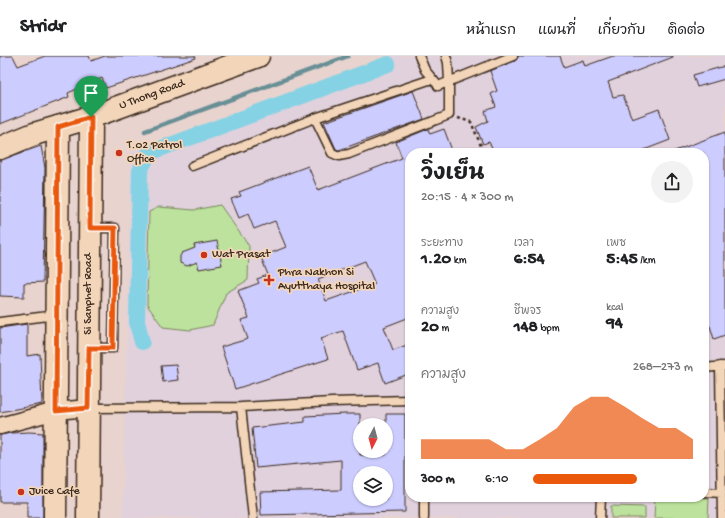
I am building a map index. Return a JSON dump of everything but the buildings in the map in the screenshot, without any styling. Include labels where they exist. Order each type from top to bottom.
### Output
[{"type":"main road","name":"U Thong Road","points":[[0,148],[34,134],[91,117],[258,56]]},
{"type":"main road","name":"Si Sanphet Road","points":[[88,518],[91,117]]},
{"type":"main road","points":[[55,518],[58,127]]},
{"type":"street","points":[[0,426],[56,411],[88,408]]},
{"type":"lane","points":[[418,56],[425,70],[448,98]]},
{"type":"lane","points":[[315,118],[332,153],[338,156],[349,154],[449,115],[449,81],[446,56]]},
{"type":"lane","points":[[438,86],[514,56]]},
{"type":"lane","points":[[192,166],[315,118],[432,78]]},
{"type":"lane","points":[[0,322],[57,315]]},
{"type":"lane","points":[[709,367],[722,366],[722,518]]},
{"type":"lane","points":[[88,408],[241,407],[405,400]]},
{"type":"lane","points":[[241,407],[253,518]]},
{"type":"lane","points":[[709,492],[722,493]]},
{"type":"lane","points":[[424,502],[424,518]]},
{"type":"lane","points":[[600,518],[601,502]]},
{"type":"path","points":[[449,115],[471,122],[482,148]]},
{"type":"shaded area","name":"Phra Nakhon Si Ayutthaya Hospital","points":[[389,56],[725,56],[725,518],[123,518],[131,152]]},
{"type":"green space","points":[[220,205],[249,246],[248,280],[226,293],[213,325],[190,330],[163,327],[147,305],[149,212],[159,207],[194,210]]},
{"type":"green space","points":[[655,502],[709,502],[708,518],[654,518]]},
{"type":"green space","points":[[611,506],[645,507],[645,518],[611,518]]},
{"type":"waterway","points":[[145,131],[348,56]]},
{"type":"waterway","points":[[142,342],[137,322],[140,171],[149,153],[388,64]]},
{"type":"place","name":"T.02 Patrol Office","points":[[119,153]]},
{"type":"place","name":"Wat Prasat","points":[[204,255]]},
{"type":"place","name":"Phra Nakhon Si Ayutthaya Hospital","points":[[269,280]]},
{"type":"place","name":"Juice Cafe","points":[[21,492]]},
{"type":"route","points":[[91,117],[90,228],[115,228],[113,348],[89,348],[88,408],[56,411],[58,127],[91,117]]}]
